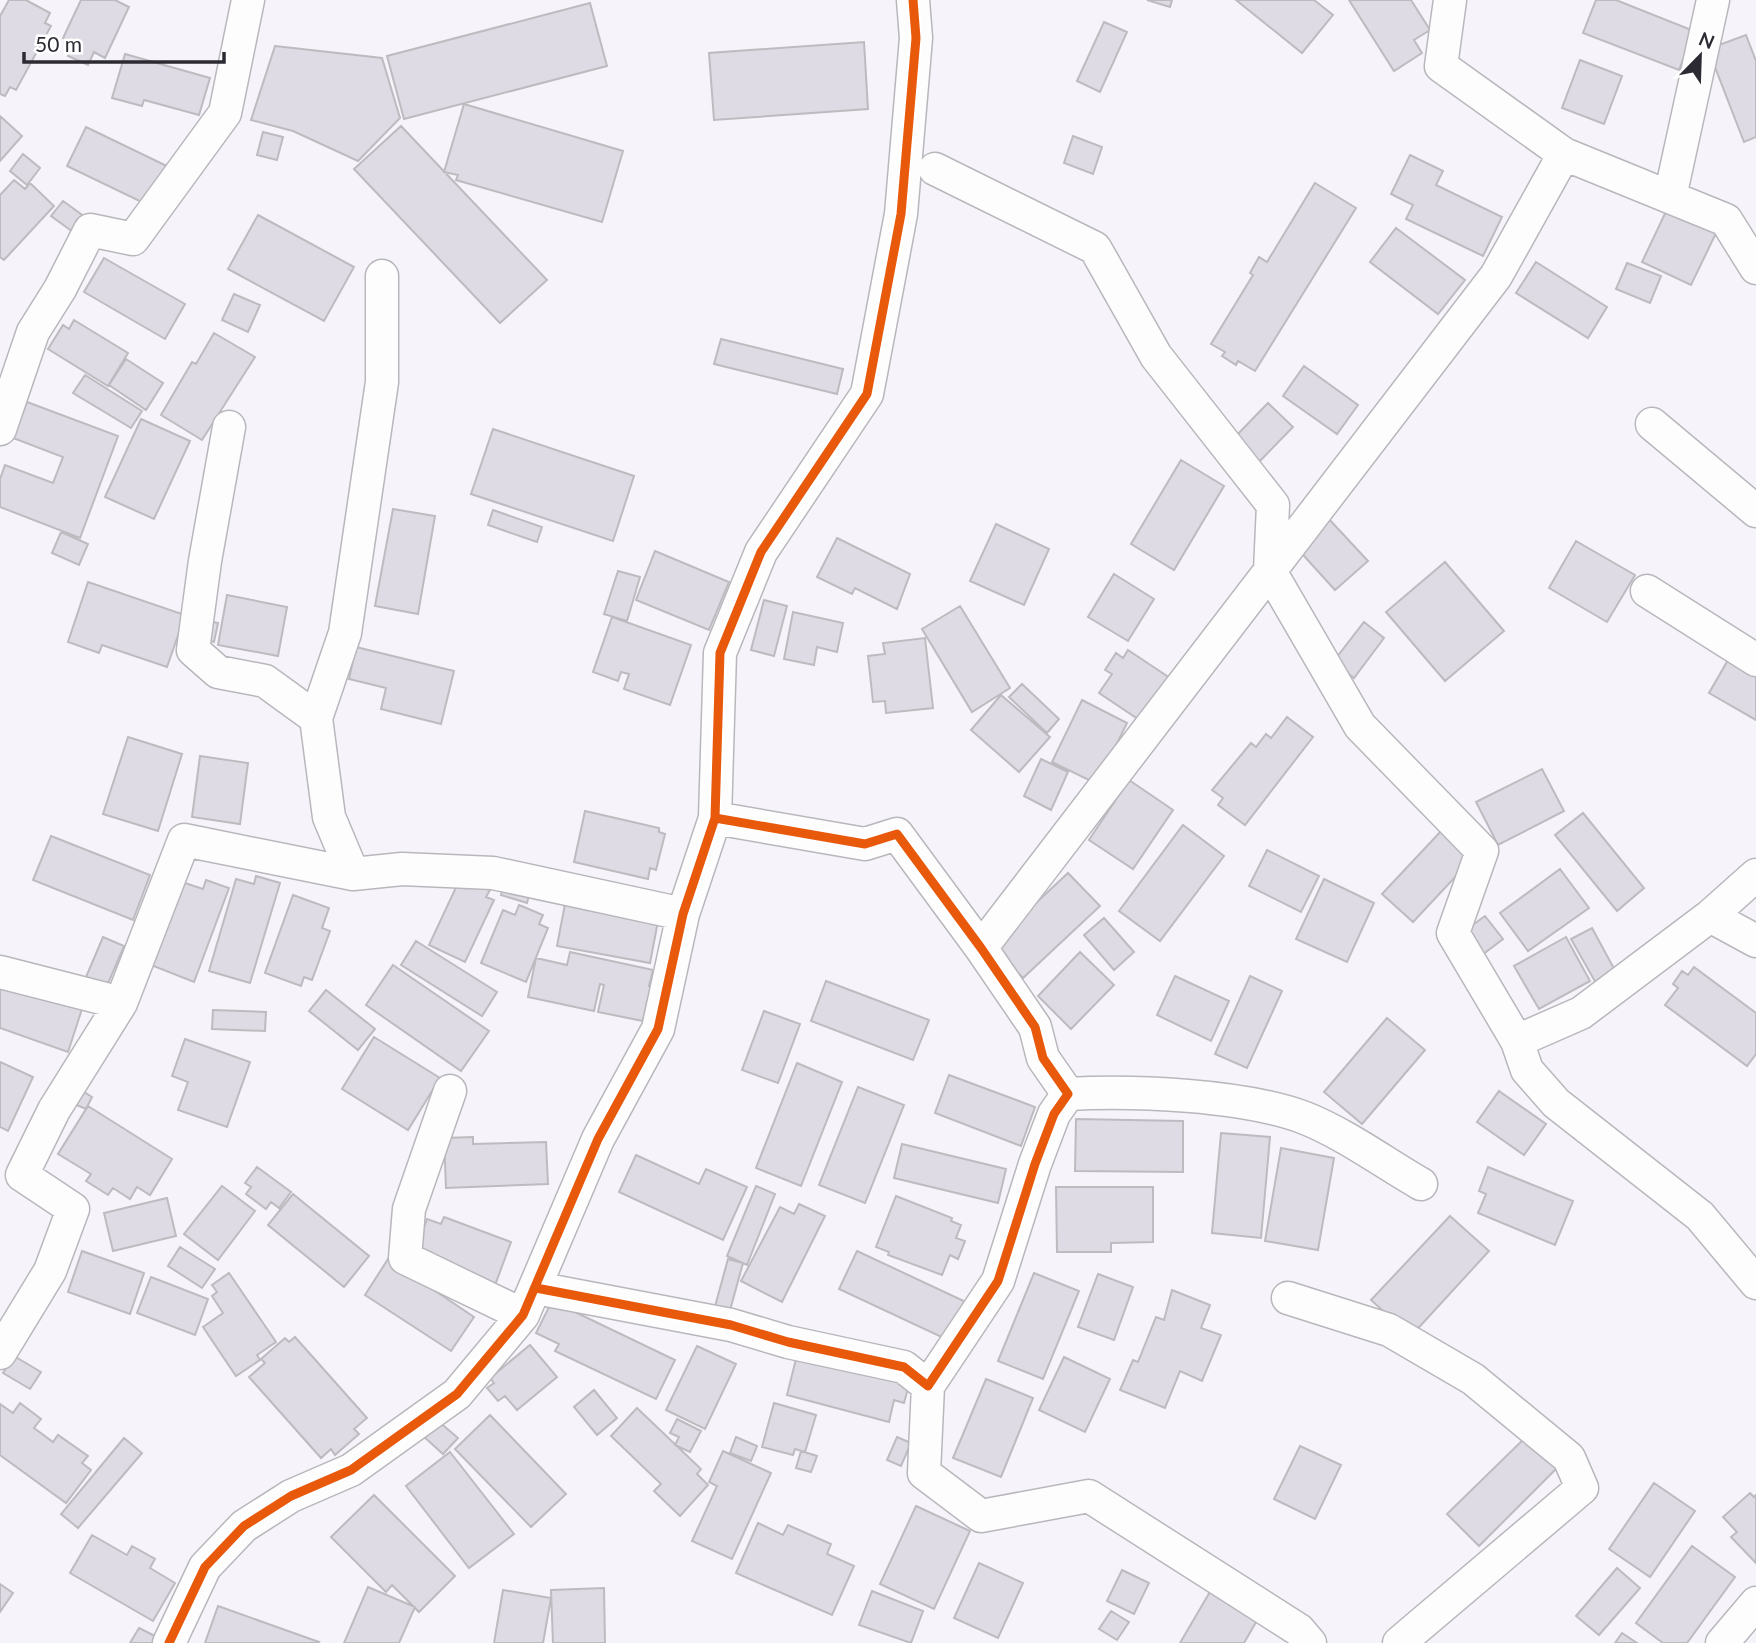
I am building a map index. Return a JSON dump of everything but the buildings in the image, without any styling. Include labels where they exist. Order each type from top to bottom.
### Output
[{"type":"street","points":[[0,429],[33,332],[60,289],[90,230],[133,239],[225,113],[248,0]]},
{"type":"street","points":[[169,1643],[205,1567],[244,1526],[291,1496],[351,1470],[457,1394],[529,1301],[598,1139],[658,1029],[683,914],[715,818],[720,653],[761,552],[867,394],[901,214],[916,38],[913,0]]},
{"type":"street","points":[[1450,0],[1441,66],[1564,154],[1726,220],[1756,268]]},
{"type":"street","points":[[1670,197],[1713,0]]},
{"type":"street","points":[[981,948],[1496,276],[1564,154]]},
{"type":"street","points":[[935,169],[1095,248],[1156,356],[1273,505],[1270,571],[1360,726],[1482,851],[1453,933],[1517,1041],[1527,1070],[1556,1102],[1700,1216],[1756,1283]]},
{"type":"street","points":[[354,874],[329,817],[316,718],[345,633],[382,383],[382,276]]},
{"type":"street","points":[[1652,424],[1756,511]]},
{"type":"street","points":[[229,427],[205,561],[193,650],[218,672],[265,681],[316,718]]},
{"type":"street","points":[[1647,591],[1756,660]]},
{"type":"street","points":[[715,818],[864,844],[897,834],[1035,1027],[1043,1058],[1068,1094]]},
{"type":"street","points":[[0,1353],[50,1270],[73,1209],[22,1175],[54,1110],[121,1003],[184,840],[354,874],[402,869],[493,873],[683,914]]},
{"type":"street","points":[[1517,1041],[1581,1013],[1710,916],[1756,875]]},
{"type":"street","points":[[1710,916],[1756,941]]},
{"type":"street","points":[[0,972],[121,1003]]},
{"type":"street","points":[[450,1091],[409,1209],[405,1258],[529,1301],[731,1325],[788,1342],[904,1367],[928,1386]]},
{"type":"street","points":[[1068,1094],[1107,1092],[1232,1101],[1304,1118],[1421,1184]]},
{"type":"street","points":[[1068,1094],[1054,1114],[1040,1151],[998,1281],[928,1386],[924,1473],[981,1516],[1089,1496],[1299,1630],[1310,1643]]},
{"type":"street","points":[[1289,1298],[1390,1330],[1473,1379],[1569,1458],[1582,1488],[1399,1643]]},
{"type":"street","points":[[1722,1643],[1756,1602]]},
{"type":"cycle path","points":[[169,1643],[205,1567],[244,1526],[291,1496],[351,1470],[457,1394],[523,1315],[598,1139],[658,1029],[683,914],[715,818],[720,653],[761,552],[867,394],[901,214],[916,38],[913,0]]},
{"type":"cycle path","points":[[536,1288],[731,1325],[788,1342],[904,1367],[928,1386],[998,1281],[1035,1164],[1054,1114],[1068,1094],[1043,1058],[1035,1027],[897,834],[865,844],[715,818]]}]
